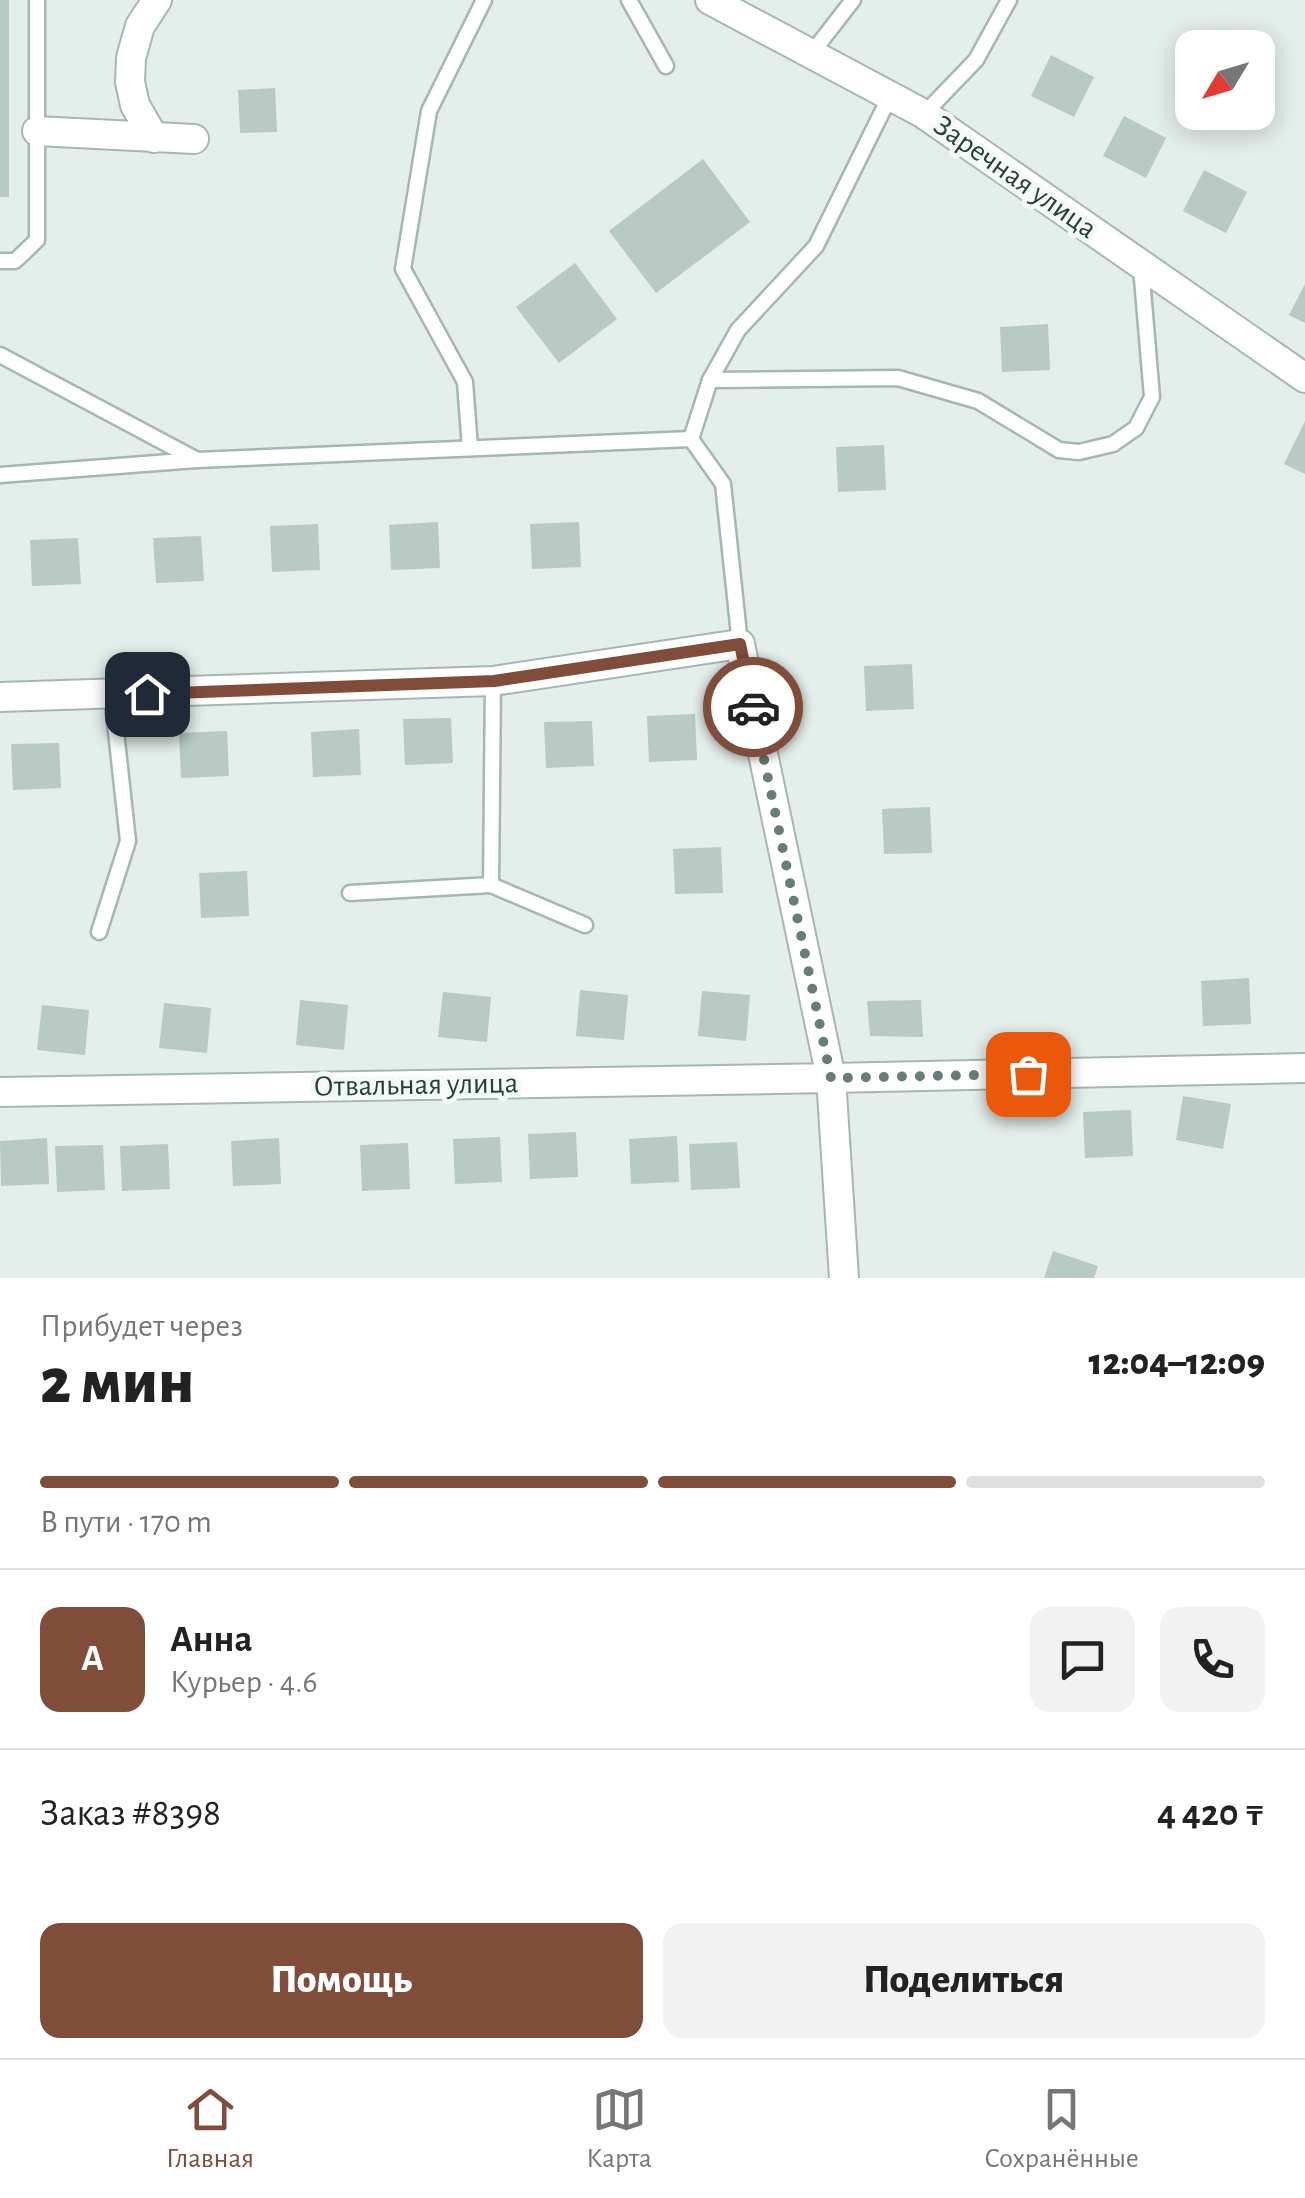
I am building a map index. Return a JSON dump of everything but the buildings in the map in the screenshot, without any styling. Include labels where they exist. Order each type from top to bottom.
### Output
[{"type":"street","points":[[154,138],[136,105],[130,82],[140,26],[157,0]]},
{"type":"street","name":"Заречная улица","points":[[710,0],[924,114],[1305,378]]},
{"type":"street","points":[[37,130],[194,139]]},
{"type":"street","points":[[0,698],[494,681],[740,644],[831,1078],[844,1278]]},
{"type":"street","name":"Отвальная улица","points":[[0,1092],[1305,1068]]},
{"type":"lane","points":[[0,261],[15,261],[37,240],[37,0]]},
{"type":"lane","points":[[470,448],[465,382],[403,269],[429,111],[484,0]]},
{"type":"lane","points":[[629,0],[666,66]]},
{"type":"lane","points":[[811,54],[852,0]]},
{"type":"lane","points":[[924,114],[976,60],[1009,0]]},
{"type":"lane","points":[[691,439],[710,380],[738,330],[816,246],[890,96]]},
{"type":"lane","points":[[710,380],[898,378],[978,401],[1059,450],[1079,452],[1113,444],[1136,428],[1152,396],[1140,264]]},
{"type":"lane","points":[[0,355],[197,460]]},
{"type":"lane","points":[[0,475],[197,460],[691,439]]},
{"type":"lane","points":[[691,439],[723,484],[740,644]]},
{"type":"lane","points":[[491,884],[494,681]]},
{"type":"lane","points":[[99,932],[128,840],[112,695]]},
{"type":"lane","points":[[350,894],[491,884],[585,925]]},
{"type":"way so far","points":[[753,707],[831,1078],[1028,1074]]},
{"type":"route","points":[[147,694],[494,681],[740,644],[753,707]]}]
